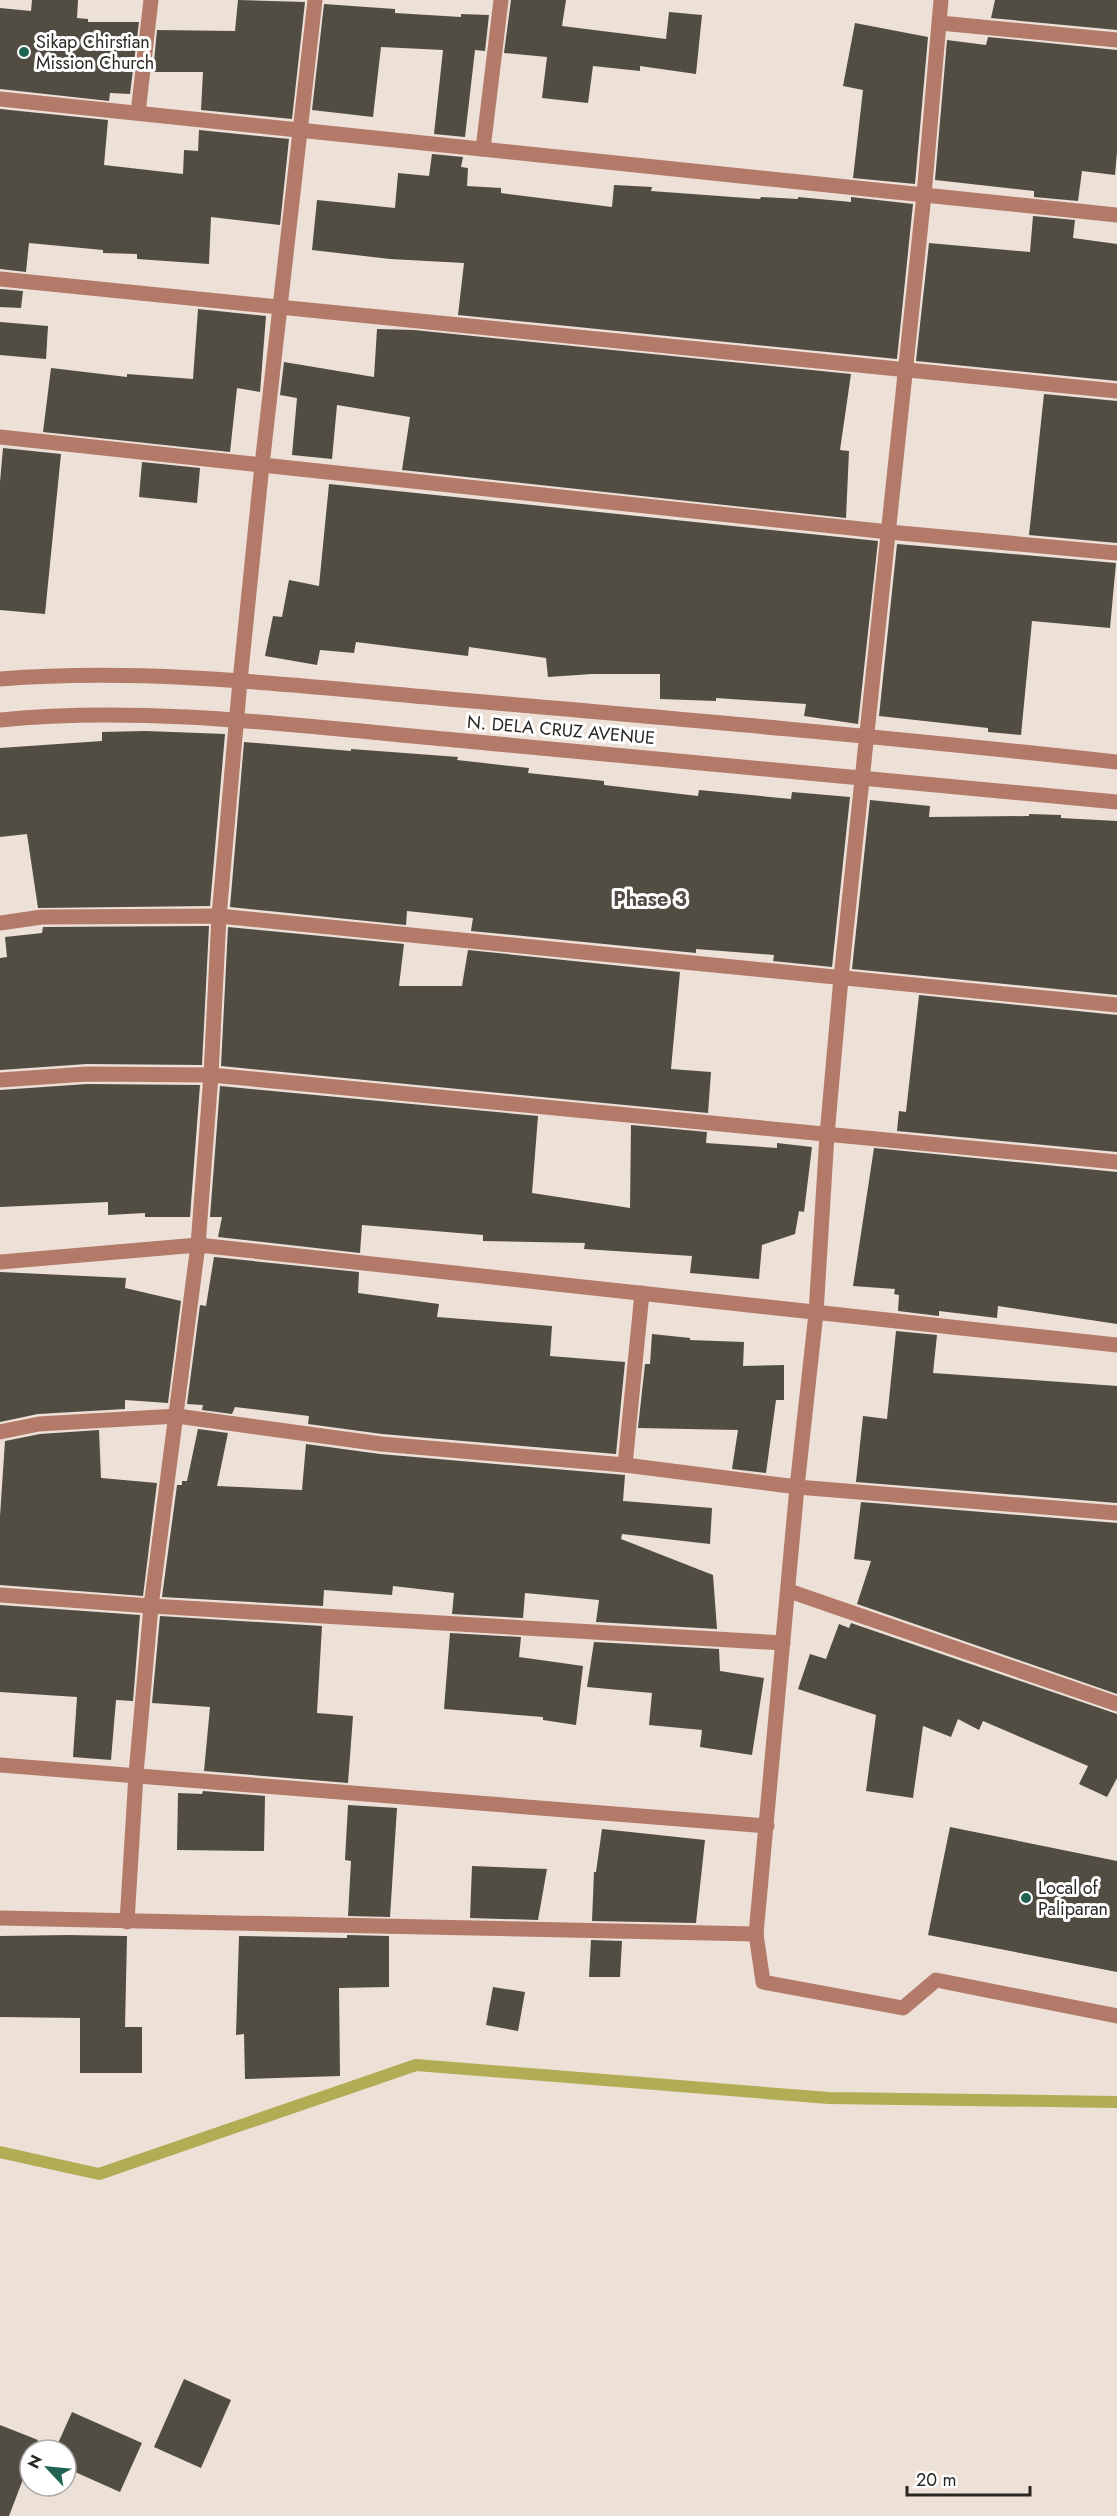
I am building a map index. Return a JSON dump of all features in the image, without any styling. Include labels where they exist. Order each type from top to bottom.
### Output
[{"type":"street","points":[[138,113],[151,0]]},
{"type":"street","points":[[127,1922],[136,1774],[151,1606],[198,1245],[211,1075],[219,916],[240,681],[315,0]]},
{"type":"street","points":[[483,148],[501,0]]},
{"type":"street","points":[[941,0],[924,195],[841,978],[827,1135],[816,1313],[797,1487],[756,1934],[763,1982],[903,2008],[936,1980],[1117,2016]]},
{"type":"street","points":[[940,23],[1117,40]]},
{"type":"street","points":[[0,99],[1117,215]]},
{"type":"street","points":[[0,279],[1117,391]]},
{"type":"street","points":[[0,437],[889,532],[1117,554]]},
{"type":"street","name":"N. DELA CRUZ AVENUE","points":[[0,679],[96,675],[240,681],[867,735],[1117,762]]},
{"type":"street","name":"N. DELA CRUZ AVENUE","points":[[0,720],[98,715],[238,721],[1117,802]]},
{"type":"street","points":[[0,923],[42,917],[219,916],[1117,1005]]},
{"type":"street","points":[[0,1080],[87,1074],[211,1075],[1117,1162]]},
{"type":"street","points":[[0,1262],[198,1245],[1117,1345]]},
{"type":"street","points":[[625,1465],[642,1293]]},
{"type":"street","points":[[0,1432],[39,1424],[177,1416],[381,1444],[625,1465],[797,1487],[1117,1513]]},
{"type":"street","points":[[789,1591],[1117,1704]]},
{"type":"street","points":[[0,1595],[783,1643]]},
{"type":"street","points":[[0,1765],[136,1774],[767,1826]]},
{"type":"street","points":[[0,1918],[756,1934]]},
{"type":"building","points":[[32,0],[78,0],[77,18],[88,19],[88,22],[139,22],[130,94],[110,93],[109,101],[0,89],[0,8],[31,11]]},
{"type":"building","points":[[238,0],[305,2],[292,119],[201,110],[203,72],[153,72],[157,30],[235,31]]},
{"type":"building","points":[[511,0],[566,0],[562,26],[666,39],[669,12],[702,15],[696,74],[640,66],[640,71],[593,66],[588,103],[542,98],[547,57],[504,53]]},
{"type":"building","points":[[995,0],[1117,0],[1117,30],[991,18]]},
{"type":"building","points":[[324,4],[395,9],[395,13],[461,17],[461,14],[489,15],[485,51],[475,50],[465,137],[434,134],[443,50],[381,47],[373,117],[312,110]]},
{"type":"building","points":[[855,23],[928,37],[915,184],[853,178],[863,90],[843,86]]},
{"type":"building","points":[[988,37],[1117,50],[1115,175],[1082,171],[1078,201],[1034,197],[1034,191],[935,180],[947,40],[986,45]]},
{"type":"building","points":[[0,109],[108,120],[104,165],[183,174],[184,150],[198,151],[199,130],[289,139],[280,225],[211,217],[209,264],[137,259],[137,254],[103,253],[103,250],[29,243],[26,272],[0,269]]},
{"type":"building","points":[[432,154],[463,157],[461,167],[468,168],[467,186],[501,188],[501,193],[612,207],[614,185],[652,187],[651,191],[760,199],[761,197],[798,199],[798,197],[851,202],[851,197],[913,204],[897,359],[458,315],[464,263],[390,259],[312,250],[317,200],[395,208],[398,173],[429,176]]},
{"type":"building","points":[[1033,216],[1075,220],[1073,238],[1117,244],[1117,381],[916,361],[929,243],[1030,252]]},
{"type":"building","points":[[0,289],[23,291],[21,308],[0,307]]},
{"type":"building","points":[[198,309],[266,316],[260,392],[237,388],[230,452],[43,432],[51,368],[127,377],[127,374],[193,379]]},
{"type":"building","points":[[0,322],[48,326],[46,359],[0,355]]},
{"type":"building","points":[[377,329],[414,330],[851,374],[840,450],[849,451],[846,518],[402,470],[410,417],[337,405],[332,459],[292,455],[297,398],[280,395],[284,362],[374,377]]},
{"type":"building","points":[[1044,394],[1117,401],[1117,543],[1029,535]]},
{"type":"building","points":[[3,448],[61,454],[45,614],[0,610],[0,482]]},
{"type":"building","points":[[142,462],[200,468],[197,503],[139,497]]},
{"type":"building","points":[[329,484],[878,541],[858,724],[804,716],[806,704],[716,698],[716,701],[660,699],[660,674],[592,674],[548,677],[546,658],[469,647],[468,656],[356,642],[354,653],[320,650],[317,665],[265,656],[273,616],[282,617],[289,580],[319,586]]},
{"type":"building","points":[[897,544],[1116,563],[1110,628],[1032,621],[1021,735],[988,732],[988,728],[879,716]]},
{"type":"building","points":[[102,732],[225,734],[210,906],[38,908],[27,834],[0,837],[0,748],[102,741]]},
{"type":"building","points":[[244,742],[458,757],[457,760],[529,768],[528,773],[604,781],[604,785],[698,796],[699,790],[791,799],[792,792],[850,797],[832,967],[773,961],[774,955],[696,949],[696,953],[471,931],[473,918],[407,911],[406,925],[230,907]]},
{"type":"building","points":[[870,800],[930,806],[929,817],[1029,816],[1029,814],[1117,821],[1117,995],[852,969]]},
{"type":"building","points":[[209,926],[202,1065],[87,1064],[0,1070],[0,958],[7,957],[5,937],[42,933],[43,927]]},
{"type":"building","points":[[228,927],[404,944],[399,986],[462,986],[468,950],[680,972],[671,1069],[711,1072],[708,1113],[221,1066]]},
{"type":"building","points":[[919,995],[1117,1015],[1117,1152],[897,1131],[899,1111],[906,1112]]},
{"type":"building","points":[[87,1084],[200,1085],[190,1217],[145,1217],[145,1213],[108,1215],[108,1202],[0,1207],[0,1090]]},
{"type":"building","points":[[220,1086],[538,1116],[532,1193],[630,1208],[631,1125],[707,1132],[706,1143],[777,1148],[777,1143],[812,1147],[804,1212],[799,1211],[795,1234],[762,1245],[759,1279],[690,1273],[692,1256],[584,1249],[585,1243],[483,1241],[483,1235],[362,1225],[360,1253],[218,1237],[222,1217],[210,1217]]},
{"type":"building","points":[[874,1148],[1117,1172],[1117,1324],[998,1306],[997,1318],[939,1311],[939,1316],[898,1311],[899,1295],[894,1294],[895,1289],[853,1286]]},
{"type":"building","points":[[214,1257],[359,1272],[358,1293],[439,1304],[437,1317],[552,1326],[550,1356],[625,1362],[616,1454],[382,1434],[308,1424],[309,1416],[235,1407],[232,1414],[202,1410],[203,1405],[187,1404],[200,1305],[206,1306]]},
{"type":"building","points":[[0,1272],[126,1278],[125,1288],[181,1301],[168,1403],[125,1400],[125,1409],[38,1414],[0,1422]]},
{"type":"building","points":[[896,1331],[937,1335],[933,1373],[1117,1386],[1117,1503],[856,1482],[863,1416],[887,1419]]},
{"type":"building","points":[[652,1334],[690,1338],[690,1340],[744,1342],[743,1366],[784,1365],[784,1400],[776,1400],[766,1473],[732,1469],[738,1430],[638,1428],[645,1364],[650,1364]]},
{"type":"building","points":[[198,1429],[228,1433],[217,1486],[302,1490],[306,1444],[380,1454],[625,1475],[623,1501],[712,1508],[710,1544],[622,1534],[621,1539],[713,1575],[717,1629],[596,1622],[599,1600],[525,1593],[523,1618],[452,1614],[454,1593],[393,1586],[392,1595],[324,1590],[323,1606],[162,1597],[177,1485],[182,1485],[182,1481],[187,1481]]},
{"type":"building","points":[[99,1430],[101,1478],[157,1483],[143,1596],[0,1585],[0,1516],[5,1441],[40,1434]]},
{"type":"building","points":[[861,1502],[1117,1523],[1117,1694],[857,1604],[871,1561],[854,1559]]},
{"type":"building","points":[[0,1605],[140,1615],[133,1701],[116,1700],[111,1760],[73,1757],[77,1697],[0,1692]]},
{"type":"building","points":[[160,1616],[322,1626],[317,1713],[353,1716],[348,1783],[204,1771],[210,1707],[152,1703]]},
{"type":"building","points":[[851,1623],[1117,1714],[1117,1778],[1107,1797],[1079,1784],[1088,1766],[983,1721],[979,1730],[958,1719],[951,1737],[923,1726],[913,1798],[866,1791],[876,1715],[798,1689],[810,1654],[826,1659],[839,1624],[849,1628]]},
{"type":"building","points":[[450,1633],[521,1637],[519,1657],[583,1666],[576,1725],[543,1720],[543,1717],[444,1709]]},
{"type":"building","points":[[594,1642],[719,1649],[720,1671],[764,1678],[752,1755],[700,1747],[702,1730],[649,1725],[652,1693],[587,1687]]},
{"type":"building","points":[[203,1791],[265,1796],[264,1851],[177,1850],[178,1793],[202,1794]]},
{"type":"building","points":[[348,1805],[397,1808],[390,1917],[348,1916],[351,1861],[345,1860]]},
{"type":"building","name":"Local of Paliparan","points":[[950,1827],[1117,1861],[1117,1972],[928,1935]]},
{"type":"building","points":[[602,1829],[705,1840],[696,1923],[592,1921],[594,1872],[596,1872]]},
{"type":"building","points":[[472,1866],[547,1869],[538,1920],[470,1918]]},
{"type":"building","points":[[347,1935],[389,1936],[389,1987],[339,1988],[340,2076],[245,2079],[244,2034],[236,2035],[239,1936],[347,1938]]},
{"type":"building","points":[[0,1936],[127,1936],[125,2027],[142,2027],[142,2073],[80,2073],[80,2018],[0,2017]]},
{"type":"building","points":[[591,1940],[622,1941],[620,1977],[589,1977]]},
{"type":"building","points":[[493,1987],[525,1992],[518,2031],[486,2025]]},
{"type":"building","points":[[184,2379],[231,2400],[201,2468],[154,2447]]},
{"type":"building","points":[[72,2412],[142,2443],[120,2492],[78,2473],[78,2438],[60,2438]]},
{"type":"building","points":[[0,2425],[33,2438],[18,2438],[18,2492],[9,2516],[0,2516]]},
{"type":"waterway","points":[[0,2152],[99,2174],[416,2065],[829,2098],[1117,2102]]},
{"type":"place","name":"Sikap Chirstian Mission Church","points":[[24,52]]},
{"type":"place","name":"Local of Paliparan","points":[[1026,1898]]},
{"type":"district","name":"Phase 3","points":[[650,899]]}]
